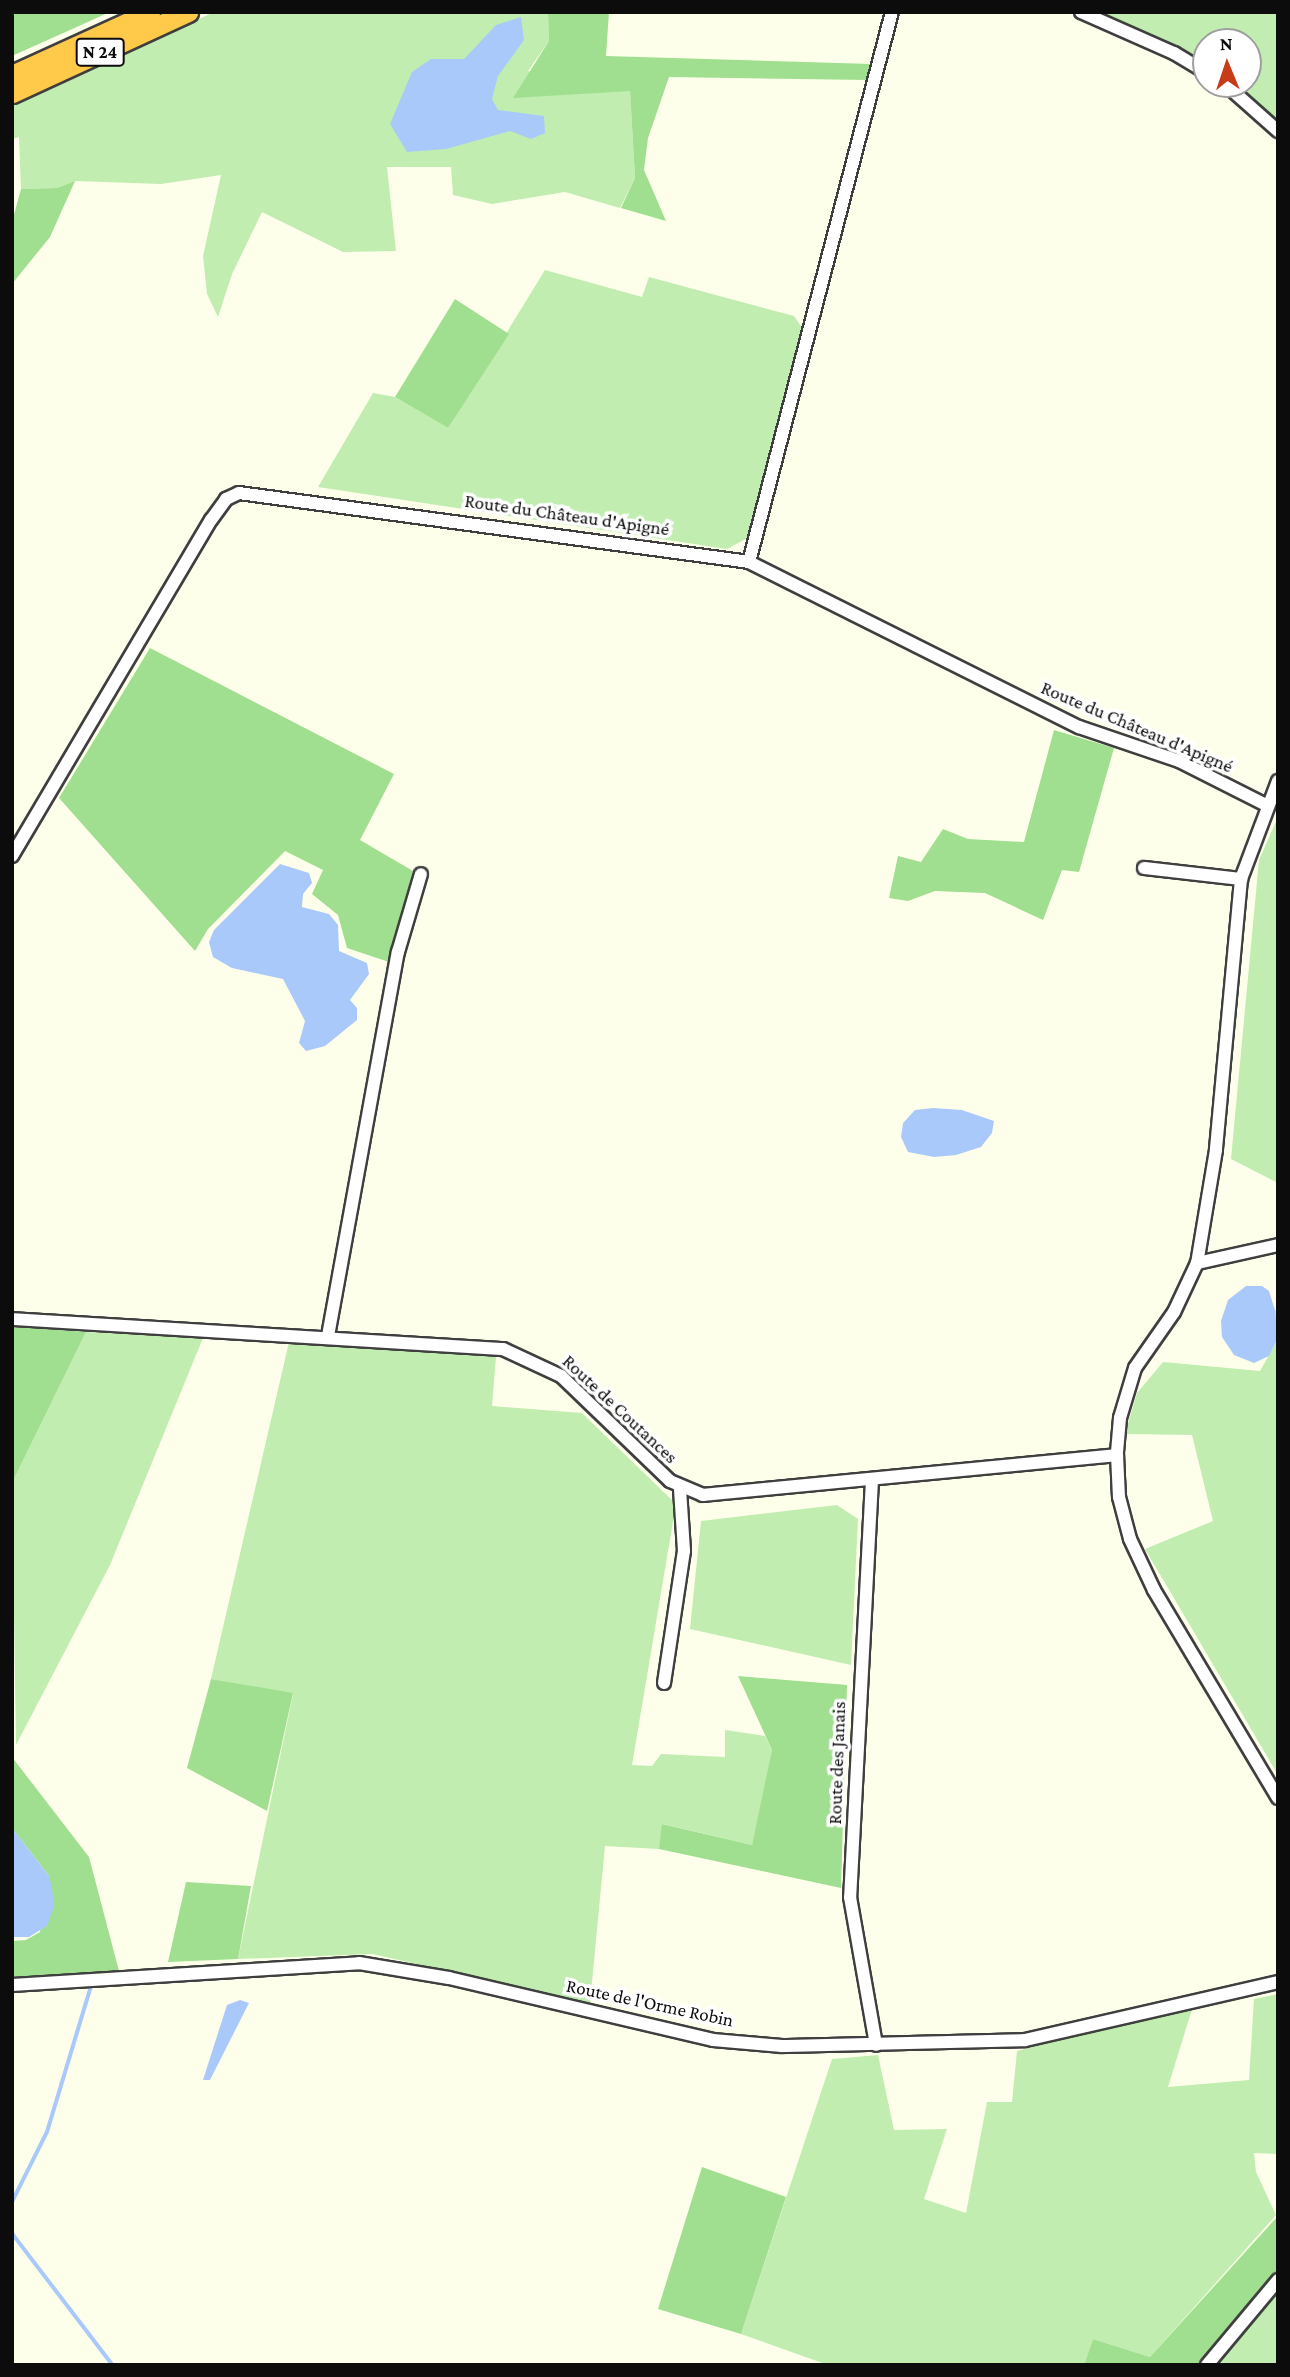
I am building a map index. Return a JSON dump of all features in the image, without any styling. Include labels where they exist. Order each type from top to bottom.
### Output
[{"type":"highway","name":"N 24","points":[[12,75],[150,12]]},
{"type":"highway","name":"N 24","points":[[12,93],[188,12]]},
{"type":"street","points":[[749,562],[892,12]]},
{"type":"street","points":[[1081,12],[1192,64]]},
{"type":"street","points":[[1241,98],[1278,131]]},
{"type":"street","name":"Route du Château d'Apigné","points":[[12,856],[211,520],[226,499],[239,493],[749,562],[1079,727],[1179,761],[1266,806]]},
{"type":"street","points":[[1278,781],[1266,806],[1241,879],[1216,1150],[1197,1263],[1174,1312],[1135,1368],[1120,1419],[1116,1455],[1119,1497],[1130,1539],[1154,1590],[1278,1798]]},
{"type":"street","points":[[1144,868],[1241,879]]},
{"type":"street","points":[[328,1336],[398,952],[421,874]]},
{"type":"street","points":[[1197,1263],[1278,1245]]},
{"type":"street","name":"Route de Coutances","points":[[12,1319],[328,1336],[503,1349],[535,1360],[561,1376],[680,1489],[727,1494],[1116,1455]]},
{"type":"street","name":"Route des Janais","points":[[872,1480],[850,1897],[876,2045]]},
{"type":"street","points":[[664,1683],[684,1551],[680,1489]]},
{"type":"street","name":"Route de l'Orme Robin","points":[[12,1985],[359,1963],[449,1978],[713,2040],[782,2046],[1025,2040],[1278,1982]]},
{"type":"street","points":[[1207,2365],[1278,2280]]},
{"type":"green space","points":[[12,12],[110,12],[12,56]]},
{"type":"green space","points":[[214,12],[548,12],[549,41],[528,71],[630,91],[635,178],[620,208],[565,192],[492,204],[453,195],[451,167],[387,167],[396,251],[343,252],[262,212],[232,274],[218,317],[207,294],[203,256],[221,175],[161,184],[75,181],[57,188],[21,189],[19,137],[12,139],[12,106]]},
{"type":"green space","points":[[548,12],[609,12],[606,56],[872,64],[869,80],[669,77],[648,138],[644,170],[666,221],[621,208],[635,178],[630,91],[513,98],[549,41]]},
{"type":"green space","points":[[1097,12],[1278,12],[1278,124],[1248,98],[1262,98],[1262,28],[1192,28],[1192,60]]},
{"type":"green space","points":[[75,181],[50,237],[12,284],[12,222],[21,189],[57,188]]},
{"type":"green space","points":[[545,270],[642,297],[649,277],[794,316],[803,329],[801,345],[749,537],[727,549],[318,487],[373,393],[395,397],[448,428]]},
{"type":"green space","points":[[455,299],[509,334],[448,428],[395,397]]},
{"type":"green space","points":[[150,648],[394,774],[360,840],[413,871],[389,962],[347,948],[338,915],[312,894],[323,870],[285,851],[208,929],[195,951],[59,798]]},
{"type":"green space","points":[[1054,730],[1114,748],[1079,872],[1062,870],[1043,920],[985,893],[935,891],[908,901],[889,898],[898,856],[921,862],[943,829],[968,839],[1024,842]]},
{"type":"green space","points":[[1278,817],[1278,1183],[1231,1159],[1259,860]]},
{"type":"green space","points":[[1275,1310],[1278,1312],[1278,1339]]},
{"type":"green space","points":[[12,1326],[86,1332],[12,1483]]},
{"type":"green space","points":[[86,1332],[203,1338],[110,1565],[16,1745],[12,1483]]},
{"type":"green space","points":[[1278,1339],[1278,1775],[1145,1549],[1213,1521],[1192,1435],[1125,1434],[1137,1393],[1163,1362],[1260,1371]]},
{"type":"green space","points":[[289,1342],[496,1357],[492,1406],[582,1413],[676,1504],[632,1765],[652,1766],[661,1754],[725,1757],[725,1730],[765,1736],[772,1750],[765,1792],[752,1845],[663,1824],[659,1849],[605,1846],[590,2003],[372,1954],[238,1959],[293,1694],[211,1679]]},
{"type":"green space","points":[[837,1505],[858,1519],[851,1665],[690,1629],[701,1521]]},
{"type":"green space","points":[[738,1676],[847,1685],[841,1888],[659,1849],[662,1824],[752,1845],[772,1750]]},
{"type":"green space","points":[[211,1679],[293,1693],[267,1811],[187,1768]]},
{"type":"green space","points":[[12,1757],[89,1857],[119,1971],[12,1977],[12,1941],[26,1940],[40,1932],[49,1876],[12,1828]]},
{"type":"green space","points":[[186,1882],[251,1886],[238,1959],[168,1962]]},
{"type":"green space","points":[[1278,1994],[1278,2154],[1254,2153],[1256,2172],[1276,2215],[1150,2357],[1093,2339],[1084,2365],[828,2365],[741,2334],[832,2059],[878,2055],[894,2130],[947,2129],[924,2199],[966,2213],[987,2102],[1012,2102],[1017,2051],[1193,2006],[1168,2087],[1249,2080],[1254,1999]]},
{"type":"green space","points":[[702,2167],[786,2197],[741,2334],[658,2309]]},
{"type":"green space","points":[[1278,2216],[1278,2270],[1200,2365],[1084,2365],[1093,2339],[1150,2357]]},
{"type":"green space","points":[[1278,2293],[1278,2365],[1218,2365],[1229,2347]]},
{"type":"water","points":[[521,17],[524,40],[498,76],[492,99],[498,110],[544,116],[545,133],[531,139],[510,131],[446,149],[407,152],[390,124],[412,72],[431,59],[464,59],[496,25]]},
{"type":"water","points":[[280,864],[309,873],[312,883],[303,894],[302,907],[329,914],[338,925],[339,951],[367,963],[369,974],[350,1000],[357,1008],[357,1020],[325,1046],[306,1051],[299,1043],[305,1021],[283,979],[232,968],[213,957],[209,942],[214,930]]},
{"type":"water","points":[[915,1110],[962,1110],[994,1121],[992,1133],[981,1147],[956,1155],[934,1157],[908,1152],[901,1137],[903,1123]]},
{"type":"water","points":[[1246,1286],[1262,1286],[1269,1291],[1275,1310],[1278,1338],[1269,1356],[1254,1363],[1234,1355],[1222,1337],[1221,1321],[1228,1300]]},
{"type":"water","points":[[12,1828],[49,1876],[52,1888],[54,1906],[47,1926],[29,1937],[12,1937]]},
{"type":"water","points":[[240,2000],[249,2003],[210,2080],[203,2080],[227,2005]]},
{"type":"waterway","points":[[140,1983],[208,1979]]},
{"type":"waterway","points":[[12,2202],[47,2132],[91,1986]]},
{"type":"waterway","points":[[12,2233],[113,2365]]}]
